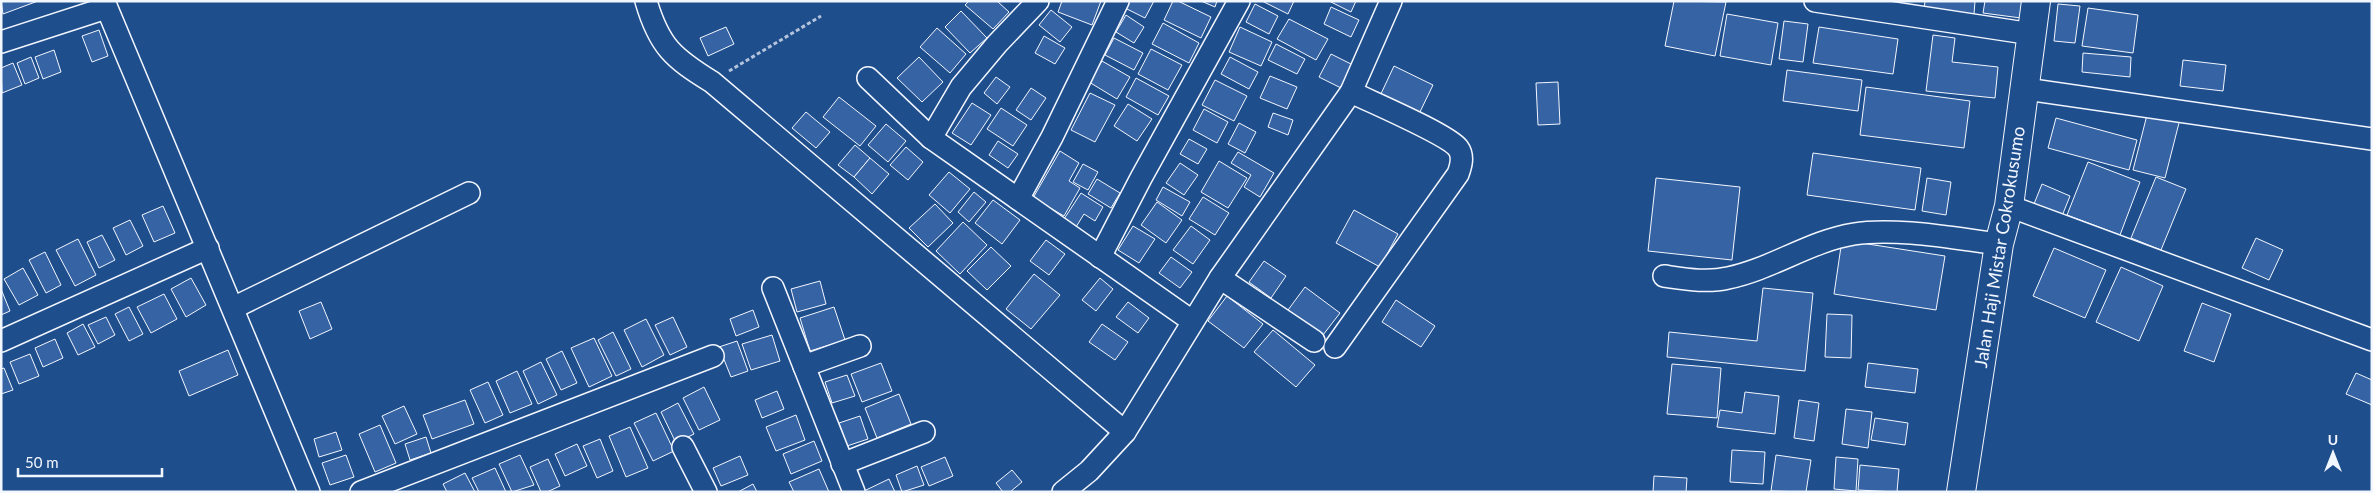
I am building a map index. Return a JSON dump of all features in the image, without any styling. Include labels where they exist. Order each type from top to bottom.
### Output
[{"type":"main road","name":"Jalan Haji Mistar Cokrokusumo","points":[[1961,492],[1999,244],[2009,206],[2026,89],[2036,1]]},
{"type":"street","points":[[646,1],[656,30],[670,53],[685,66],[712,82],[1125,432]]},
{"type":"street","points":[[931,138],[962,87],[997,44],[1038,1]]},
{"type":"street","points":[[1018,199],[1052,137],[1118,1]]},
{"type":"street","points":[[1100,257],[1141,178],[1239,1]]},
{"type":"street","points":[[1063,492],[1089,471],[1125,432],[1220,278],[1351,92],[1391,1]]},
{"type":"street","points":[[1815,1],[2032,34]]},
{"type":"street","points":[[1,42],[105,5],[309,492]]},
{"type":"street","points":[[868,78],[931,138],[1192,321]]},
{"type":"street","points":[[2026,89],[2372,140]]},
{"type":"street","points":[[1335,346],[1458,174],[1462,158],[1458,148],[1442,136],[1351,92]]},
{"type":"street","points":[[232,308],[469,193]]},
{"type":"street","points":[[2009,206],[2372,340]]},
{"type":"street","points":[[1664,276],[1701,280],[1728,278],[1812,246],[1854,234],[1889,232],[1999,244]]},
{"type":"street","points":[[1,341],[208,248]]},
{"type":"street","points":[[1220,278],[1314,341]]},
{"type":"street","points":[[773,288],[854,492]]},
{"type":"street","points":[[804,366],[860,346]]},
{"type":"street","points":[[361,492],[713,356]]},
{"type":"street","points":[[842,464],[924,432]]},
{"type":"street","points":[[684,447],[706,492]]},
{"type":"path","points":[[712,82],[821,16]]},
{"type":"building","points":[[1,1],[38,1],[3,14]]},
{"type":"building","points":[[969,1],[997,1],[1009,12],[993,29],[965,5]]},
{"type":"building","points":[[1062,1],[1101,1],[1092,25],[1058,12]]},
{"type":"building","points":[[1128,1],[1154,1],[1145,18],[1125,8]]},
{"type":"building","points":[[1173,1],[1178,1],[1211,17],[1201,38],[1164,20]]},
{"type":"building","points":[[1201,1],[1217,1],[1215,7]]},
{"type":"building","points":[[1262,1],[1294,1],[1288,14]]},
{"type":"building","points":[[1329,1],[1356,1],[1351,12]]},
{"type":"building","points":[[1674,1],[1726,2],[1715,56],[1665,46]]},
{"type":"building","points":[[1925,1],[1975,1],[1974,14],[1924,10]]},
{"type":"building","points":[[1985,1],[2023,1],[2021,18],[1983,13]]},
{"type":"building","points":[[1255,4],[1278,16],[1269,34],[1246,22]]},
{"type":"building","points":[[2058,4],[2080,6],[2075,43],[2054,41]]},
{"type":"building","points":[[1331,7],[1359,20],[1351,37],[1324,24]]},
{"type":"building","points":[[2088,8],[2138,15],[2133,53],[2082,46]]},
{"type":"building","points":[[1051,10],[1072,27],[1060,42],[1039,25]]},
{"type":"building","points":[[961,11],[987,38],[970,53],[945,27]]},
{"type":"building","points":[[1727,14],[1778,23],[1771,65],[1720,56]]},
{"type":"building","points":[[1126,15],[1144,27],[1134,43],[1116,32]]},
{"type":"building","points":[[1289,19],[1328,39],[1316,60],[1277,39]]},
{"type":"building","points":[[1784,21],[1808,24],[1803,62],[1779,59]]},
{"type":"building","points":[[1163,23],[1199,43],[1189,63],[1152,44]]},
{"type":"building","points":[[726,27],[734,44],[708,56],[700,38]]},
{"type":"building","points":[[1240,27],[1272,42],[1261,66],[1229,52]]},
{"type":"building","points":[[1819,27],[1898,39],[1893,74],[1813,63]]},
{"type":"building","points":[[937,28],[966,54],[950,73],[920,47]]},
{"type":"building","points":[[99,30],[108,56],[92,62],[82,36]]},
{"type":"building","points":[[1933,35],[1955,38],[1952,62],[1998,67],[1995,98],[1926,91]]},
{"type":"building","points":[[1044,36],[1065,48],[1055,64],[1035,53]]},
{"type":"building","points":[[1114,38],[1143,53],[1134,70],[1105,55]]},
{"type":"building","points":[[1276,44],[1305,59],[1297,74],[1268,60]]},
{"type":"building","points":[[1151,49],[1182,65],[1168,90],[1138,74]]},
{"type":"building","points":[[54,50],[61,72],[43,79],[35,57]]},
{"type":"building","points":[[2083,53],[2131,57],[2130,77],[2082,72]]},
{"type":"building","points":[[1331,54],[1353,65],[1341,88],[1319,77]]},
{"type":"building","points":[[31,57],[39,78],[25,84],[17,63]]},
{"type":"building","points":[[919,57],[943,82],[922,102],[897,78]]},
{"type":"building","points":[[1230,57],[1258,72],[1249,89],[1221,74]]},
{"type":"building","points":[[2183,60],[2226,65],[2223,91],[2180,86]]},
{"type":"building","points":[[1102,61],[1130,77],[1117,99],[1089,82]]},
{"type":"building","points":[[13,63],[22,85],[2,93],[1,68]]},
{"type":"building","points":[[1394,66],[1433,85],[1418,116],[1379,98]]},
{"type":"building","points":[[1787,70],[1862,80],[1858,111],[1783,101]]},
{"type":"building","points":[[1270,76],[1297,87],[1287,109],[1260,98]]},
{"type":"building","points":[[996,77],[1010,87],[997,104],[984,93]]},
{"type":"building","points":[[1136,78],[1169,96],[1158,115],[1126,97]]},
{"type":"building","points":[[1215,80],[1247,96],[1234,121],[1202,105]]},
{"type":"building","points":[[1558,82],[1560,124],[1538,125],[1536,83]]},
{"type":"building","points":[[1866,87],[1970,101],[1964,148],[1860,135]]},
{"type":"building","points":[[1031,88],[1046,98],[1031,120],[1016,110]]},
{"type":"building","points":[[1090,93],[1115,105],[1095,142],[1071,130]]},
{"type":"building","points":[[839,97],[876,126],[860,146],[823,117]]},
{"type":"building","points":[[972,103],[991,115],[971,145],[952,133]]},
{"type":"building","points":[[1128,104],[1152,119],[1137,141],[1114,126]]},
{"type":"building","points":[[1001,108],[1027,125],[1013,146],[987,129]]},
{"type":"building","points":[[1204,109],[1228,122],[1217,143],[1193,130]]},
{"type":"building","points":[[2148,111],[2180,119],[2165,178],[2133,170]]},
{"type":"building","points":[[806,112],[830,132],[816,148],[792,128]]},
{"type":"building","points":[[1273,113],[1293,120],[1288,135],[1268,127]]},
{"type":"building","points":[[2056,118],[2137,140],[2129,170],[2048,148]]},
{"type":"building","points":[[1239,123],[1256,132],[1245,153],[1228,144]]},
{"type":"building","points":[[886,124],[906,141],[888,162],[868,145]]},
{"type":"building","points":[[1189,139],[1207,149],[1198,164],[1180,154]]},
{"type":"building","points":[[998,141],[1018,154],[1008,168],[989,155]]},
{"type":"building","points":[[855,145],[870,158],[854,177],[838,165]]},
{"type":"building","points":[[906,147],[923,162],[908,180],[890,165]]},
{"type":"building","points":[[1060,151],[1079,163],[1069,181],[1080,188],[1064,216],[1033,198]]},
{"type":"building","points":[[1238,152],[1274,173],[1260,197],[1244,187],[1251,175],[1231,163]]},
{"type":"building","points":[[1813,153],[1921,168],[1915,210],[1807,195]]},
{"type":"building","points":[[870,158],[889,174],[872,194],[854,177]]},
{"type":"building","points":[[1219,161],[1247,178],[1228,208],[1201,192]]},
{"type":"building","points":[[2088,162],[2140,182],[2120,235],[2067,215]]},
{"type":"building","points":[[1180,163],[1198,175],[1184,195],[1166,183]]},
{"type":"building","points":[[1083,164],[1098,172],[1088,190],[1073,182]]},
{"type":"building","points":[[949,172],[970,189],[950,213],[929,195]]},
{"type":"building","points":[[2156,177],[2186,189],[2161,250],[2131,238]]},
{"type":"building","points":[[1656,178],[1740,187],[1732,260],[1648,251]]},
{"type":"building","points":[[1927,178],[1951,182],[1946,215],[1922,211]]},
{"type":"building","points":[[1097,179],[1120,193],[1111,208],[1088,194]]},
{"type":"building","points":[[2042,184],[2070,196],[2062,216],[2034,204]]},
{"type":"building","points":[[1163,187],[1190,202],[1182,216],[1156,200]]},
{"type":"building","points":[[974,192],[986,202],[969,222],[958,212]]},
{"type":"building","points":[[1081,193],[1103,207],[1095,221],[1084,214],[1076,227],[1064,219]]},
{"type":"building","points":[[1203,197],[1229,213],[1215,235],[1189,219]]},
{"type":"building","points":[[993,200],[1020,220],[1002,244],[975,223]]},
{"type":"building","points":[[1157,202],[1182,220],[1166,243],[1141,225]]},
{"type":"building","points":[[935,204],[953,223],[928,247],[909,228]]},
{"type":"building","points":[[163,206],[175,233],[154,242],[142,215]]},
{"type":"building","points":[[1354,210],[1398,234],[1380,267],[1336,243]]},
{"type":"building","points":[[130,220],[143,246],[126,255],[113,228]]},
{"type":"building","points":[[963,222],[987,245],[960,274],[936,251]]},
{"type":"building","points":[[1133,226],[1155,239],[1139,263],[1118,250]]},
{"type":"building","points":[[1191,226],[1210,240],[1193,264],[1173,250]]},
{"type":"building","points":[[102,235],[115,260],[99,268],[87,242]]},
{"type":"building","points":[[2256,238],[2283,250],[2269,280],[2242,268]]},
{"type":"building","points":[[78,239],[96,275],[75,286],[56,250]]},
{"type":"building","points":[[1046,240],[1065,254],[1049,275],[1030,261]]},
{"type":"building","points":[[1842,240],[1945,256],[1936,310],[1834,294]]},
{"type":"building","points":[[991,247],[1011,266],[987,290],[967,271]]},
{"type":"building","points":[[2054,248],[2106,270],[2085,318],[2033,296]]},
{"type":"building","points":[[45,252],[61,285],[46,293],[29,260]]},
{"type":"building","points":[[1171,257],[1192,272],[1180,288],[1159,273]]},
{"type":"building","points":[[1264,261],[1286,276],[1271,298],[1249,282]]},
{"type":"building","points":[[2121,267],[2163,286],[2139,341],[2096,322]]},
{"type":"building","points":[[23,268],[38,295],[19,305],[4,279]]},
{"type":"building","points":[[1034,274],[1060,295],[1031,329],[1006,309]]},
{"type":"building","points":[[191,278],[206,305],[186,317],[171,289]]},
{"type":"building","points":[[1100,278],[1113,289],[1096,311],[1082,300]]},
{"type":"building","points":[[820,281],[826,304],[797,312],[791,289]]},
{"type":"building","points":[[1305,287],[1340,313],[1323,335],[1288,310]]},
{"type":"building","points":[[1763,288],[1813,293],[1805,371],[1667,357],[1669,332],[1757,341]]},
{"type":"building","points":[[1,289],[10,311],[1,315]]},
{"type":"building","points":[[164,294],[177,319],[151,333],[137,307]]},
{"type":"building","points":[[1227,296],[1263,324],[1244,348],[1208,321]]},
{"type":"building","points":[[1396,300],[1435,326],[1421,347],[1382,322]]},
{"type":"building","points":[[321,302],[332,329],[310,339],[299,311]]},
{"type":"building","points":[[1128,302],[1149,318],[1138,333],[1116,317]]},
{"type":"building","points":[[2202,303],[2231,314],[2214,362],[2184,351]]},
{"type":"building","points":[[129,307],[143,334],[129,341],[115,314]]},
{"type":"building","points":[[834,307],[845,340],[810,351],[800,318]]},
{"type":"building","points":[[753,310],[759,327],[736,336],[730,319]]},
{"type":"building","points":[[1827,314],[1852,315],[1851,358],[1825,357]]},
{"type":"building","points":[[106,317],[115,335],[98,344],[88,325]]},
{"type":"building","points":[[673,317],[687,347],[670,355],[655,325]]},
{"type":"building","points":[[646,319],[664,355],[642,367],[624,330]]},
{"type":"building","points":[[83,324],[95,347],[78,355],[67,333]]},
{"type":"building","points":[[1102,324],[1128,342],[1115,360],[1089,342]]},
{"type":"building","points":[[1273,330],[1315,365],[1296,387],[1254,352]]},
{"type":"building","points":[[613,332],[631,369],[616,376],[598,340]]},
{"type":"building","points":[[772,335],[780,361],[751,370],[742,344]]},
{"type":"building","points":[[594,338],[612,376],[589,387],[571,348]]},
{"type":"building","points":[[55,339],[63,358],[43,367],[35,348]]},
{"type":"building","points":[[737,341],[748,371],[731,377],[719,347]]},
{"type":"building","points":[[228,350],[238,375],[189,396],[179,371]]},
{"type":"building","points":[[562,351],[577,383],[561,390],[546,359]]},
{"type":"building","points":[[30,354],[39,376],[19,384],[10,362]]},
{"type":"building","points":[[541,362],[557,395],[538,404],[523,371]]},
{"type":"building","points":[[881,363],[892,391],[862,402],[851,374]]},
{"type":"building","points":[[1868,363],[1918,369],[1915,393],[1865,387]]},
{"type":"building","points":[[1672,364],[1721,368],[1717,418],[1667,414]]},
{"type":"building","points":[[4,368],[13,390],[1,394],[1,369]]},
{"type":"building","points":[[517,371],[532,404],[510,413],[496,381]]},
{"type":"building","points":[[2356,373],[2372,380],[2372,405],[2346,394]]},
{"type":"building","points":[[847,375],[855,396],[832,403],[825,382]]},
{"type":"building","points":[[488,382],[503,415],[485,423],[470,390]]},
{"type":"building","points":[[704,387],[720,420],[699,430],[683,398]]},
{"type":"building","points":[[777,391],[784,409],[762,418],[755,400]]},
{"type":"building","points":[[1745,392],[1779,396],[1775,434],[1717,427],[1720,410],[1742,413]]},
{"type":"building","points":[[899,394],[911,424],[877,438],[865,408]]},
{"type":"building","points":[[465,400],[474,424],[432,439],[423,415]]},
{"type":"building","points":[[1799,400],[1819,403],[1814,441],[1794,438]]},
{"type":"building","points":[[678,403],[694,434],[676,443],[661,412]]},
{"type":"building","points":[[404,406],[417,434],[395,444],[382,416]]},
{"type":"building","points":[[1846,409],[1872,412],[1868,448],[1842,444]]},
{"type":"building","points":[[656,413],[674,451],[653,461],[634,423]]},
{"type":"building","points":[[796,415],[805,440],[776,451],[766,427]]},
{"type":"building","points":[[860,416],[868,439],[847,446],[839,423]]},
{"type":"building","points":[[1875,418],[1908,423],[1905,445],[1871,440]]},
{"type":"building","points":[[380,425],[396,463],[375,472],[359,434]]},
{"type":"building","points":[[630,427],[648,468],[626,477],[609,436]]},
{"type":"building","points":[[336,432],[342,450],[319,457],[314,439]]},
{"type":"building","points":[[426,437],[431,453],[410,460],[405,444]]},
{"type":"building","points":[[600,439],[613,471],[597,478],[583,446]]},
{"type":"building","points":[[814,441],[822,461],[791,474],[783,454]]},
{"type":"building","points":[[577,444],[587,466],[565,476],[555,454]]},
{"type":"building","points":[[1732,450],[1765,452],[1763,484],[1730,482]]},
{"type":"building","points":[[346,455],[354,477],[330,485],[322,463]]},
{"type":"building","points":[[520,455],[534,485],[512,492],[499,464]]},
{"type":"building","points":[[1776,455],[1811,460],[1806,492],[1771,491]]},
{"type":"building","points":[[740,456],[748,475],[721,486],[713,468]]},
{"type":"building","points":[[945,457],[953,476],[929,486],[921,467]]},
{"type":"building","points":[[1836,457],[1858,459],[1856,491],[1834,489]]},
{"type":"building","points":[[548,459],[560,486],[547,492],[541,492],[530,467]]},
{"type":"building","points":[[1860,465],[1899,469],[1897,492],[1858,490]]},
{"type":"building","points":[[917,466],[924,485],[902,492],[896,475]]},
{"type":"building","points":[[495,468],[506,492],[479,492],[472,478]]},
{"type":"building","points":[[819,469],[829,492],[794,492],[789,482]]},
{"type":"building","points":[[1012,470],[1022,482],[1010,492],[1003,492],[996,483]]},
{"type":"building","points":[[465,473],[475,492],[447,492],[443,484]]},
{"type":"building","points":[[1654,476],[1687,478],[1686,492],[1653,492]]},
{"type":"building","points":[[889,479],[895,492],[864,492],[864,491]]},
{"type":"building","points":[[753,484],[757,492],[738,492]]}]
